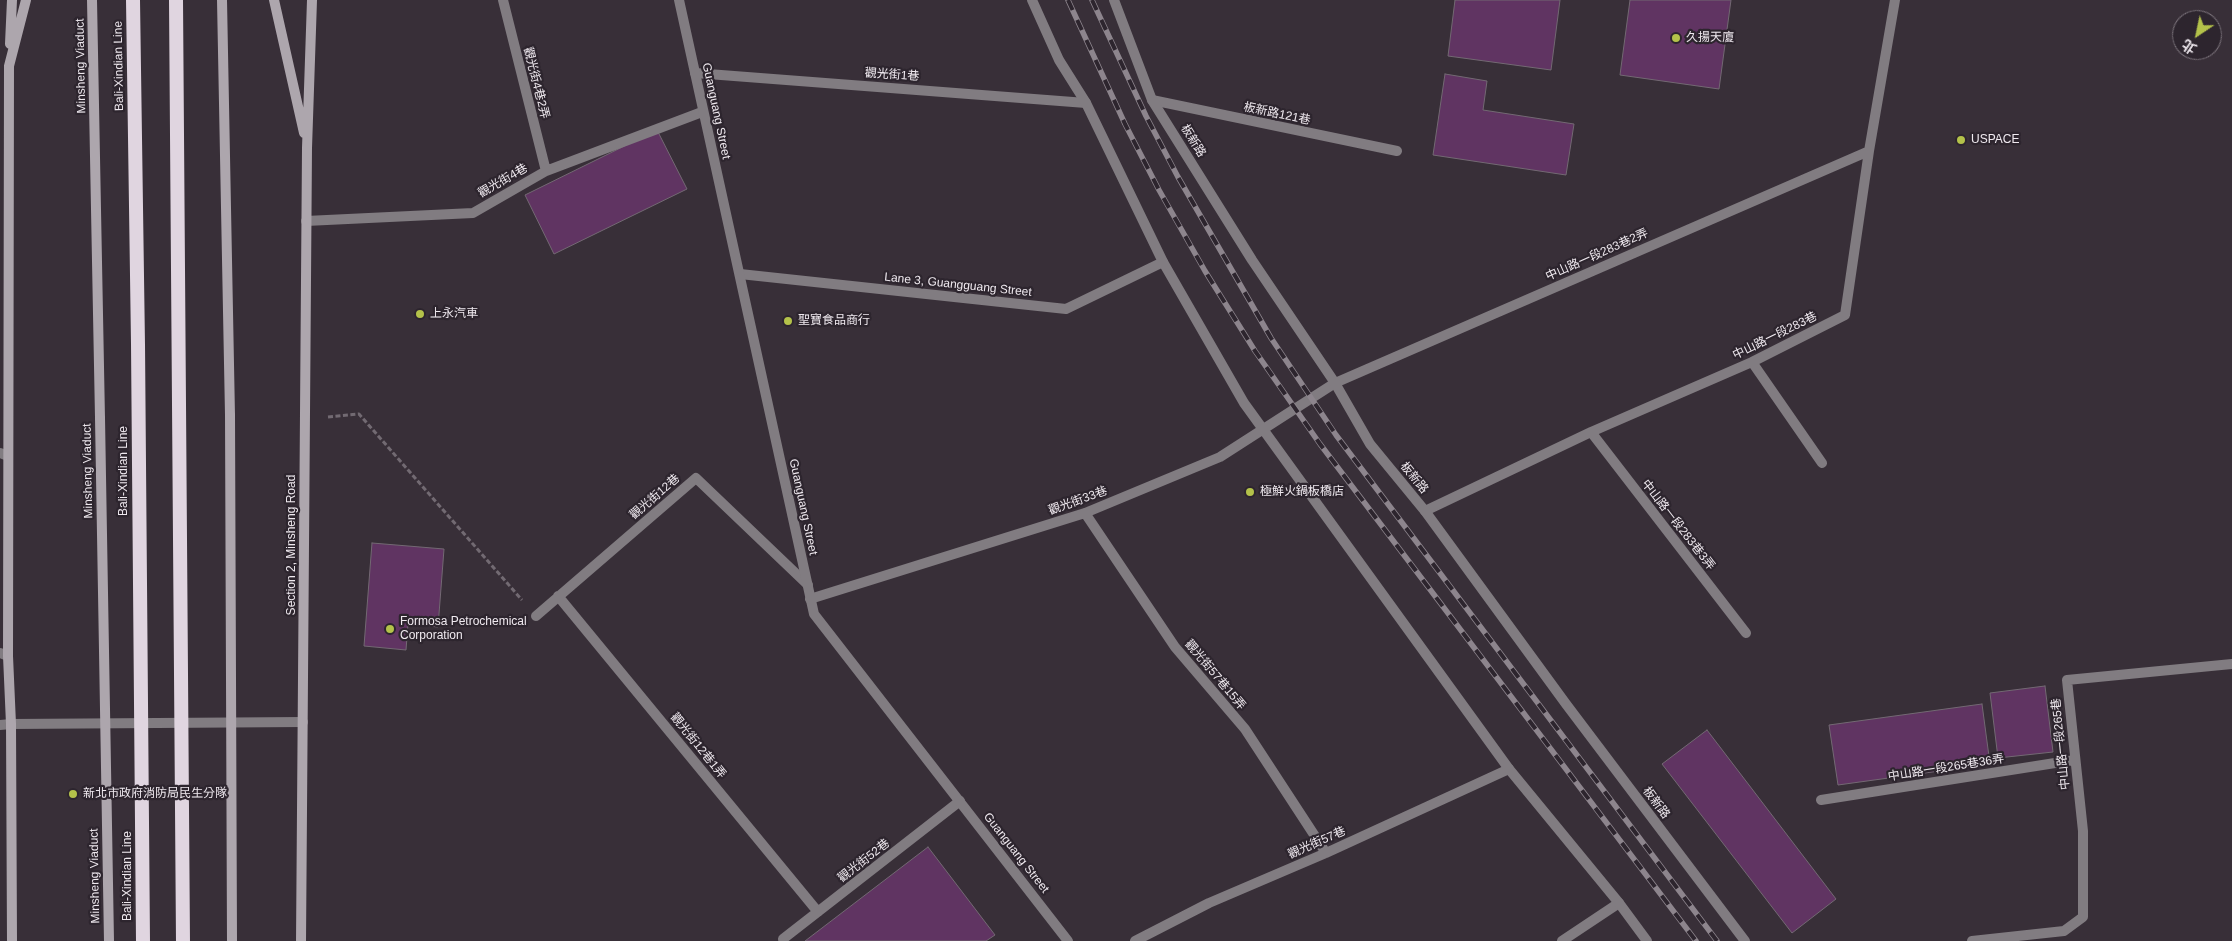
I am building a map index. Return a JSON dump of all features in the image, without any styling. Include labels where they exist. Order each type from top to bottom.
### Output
[{"type":"highway","name":"Bali-Xindian Line","points":[[133,0],[143,941]]},
{"type":"highway","points":[[176,0],[183,941]]},
{"type":"main road","points":[[9,66],[12,0]]},
{"type":"main road","points":[[12,941],[11,724],[4,654],[5,79],[26,0]]},
{"type":"main road","name":"Minsheng Viaduct","points":[[92,0],[109,941]]},
{"type":"main road","points":[[222,0],[230,415],[232,941]]},
{"type":"main road","name":"Section 2, Minsheng Road","points":[[274,0],[307,148]]},
{"type":"main road","name":"Section 2, Minsheng Road","points":[[302,941],[306,221],[312,0]]},
{"type":"street","name":"觀光街4巷2弄","points":[[503,0],[546,171]]},
{"type":"street","name":"Guanguang Street","points":[[679,0],[702,112],[740,274],[814,614],[1068,941]]},
{"type":"street","points":[[1032,0],[1060,60],[1086,103],[1163,262],[1244,403],[1509,769],[1618,903],[1646,941]]},
{"type":"street","name":"板新路","points":[[1114,0],[1152,100],[1252,260],[1335,383],[1370,444],[1425,512],[1566,704],[1745,941]]},
{"type":"street","name":"中山路一段283巷","points":[[1425,512],[1591,432],[1752,362],[1845,315],[1869,151],[1895,0]]},
{"type":"street","name":"觀光街1巷","points":[[695,73],[1086,103]]},
{"type":"street","name":"板新路121巷","points":[[1152,100],[1397,151]]},
{"type":"street","name":"觀光街4巷","points":[[306,221],[473,213],[546,171],[702,112]]},
{"type":"street","name":"中山路一段283巷2弄","points":[[1335,383],[1869,151]]},
{"type":"street","name":"Lane 3, Guangguang Street","points":[[740,274],[1066,309],[1163,262]]},
{"type":"street","points":[[1752,362],[1822,463]]},
{"type":"street","name":"觀光街33巷","points":[[810,599],[1085,513],[1220,458],[1335,383]]},
{"type":"street","name":"中山路一段283巷3弄","points":[[1591,432],[1746,634]]},
{"type":"street","name":"觀光街12巷","points":[[536,616],[696,478],[808,585]]},
{"type":"street","name":"觀光街57巷15弄","points":[[1085,513],[1175,647],[1245,729],[1326,853]]},
{"type":"street","name":"觀光街12巷1弄","points":[[558,596],[818,912]]},
{"type":"street","name":"中山路一段265巷","points":[[1972,941],[2064,931],[2083,917],[2083,831],[2067,680],[2232,664]]},
{"type":"street","points":[[0,725],[303,722]]},
{"type":"street","name":"中山路一段265巷36弄","points":[[1821,800],[2074,760]]},
{"type":"street","name":"觀光街57巷","points":[[1136,941],[1210,903],[1326,853],[1509,769]]},
{"type":"street","name":"觀光街52巷","points":[[783,939],[960,801]]},
{"type":"street","points":[[1562,941],[1618,903]]},
{"type":"path","points":[[305,419],[359,414],[536,616]]},
{"type":"building","points":[[1455,0],[1560,0],[1551,70],[1448,56]]},
{"type":"building","name":"久揚天廈","points":[[1630,0],[1731,0],[1719,89],[1620,75]]},
{"type":"building","points":[[1445,74],[1487,81],[1483,110],[1574,124],[1566,175],[1433,155]]},
{"type":"building","points":[[657,130],[687,189],[554,254],[525,195]]},
{"type":"building","points":[[372,543],[444,549],[438,627],[408,624],[406,650],[364,646]]},
{"type":"building","points":[[2045,686],[2053,752],[1998,758],[1990,693]]},
{"type":"building","points":[[1982,704],[1990,764],[1838,785],[1829,725]]},
{"type":"building","points":[[1707,730],[1836,899],[1792,933],[1662,764]]},
{"type":"building","points":[[928,847],[995,935],[986,941],[805,941]]},
{"type":"railway","points":[[1068,0],[1125,124],[1159,190],[1205,271],[1255,351],[1320,444],[1696,941]]},
{"type":"railway","points":[[1092,0],[1146,116],[1178,177],[1271,338],[1336,435],[1717,941]]},
{"type":"place","name":"久揚天廈","points":[[1676,38]]},
{"type":"place","name":"USPACE","points":[[1961,140]]},
{"type":"place","name":"上永汽車","points":[[420,314]]},
{"type":"place","name":"聖寶食品商行","points":[[788,321]]},
{"type":"place","name":"極鮮火鍋板橋店","points":[[1250,492]]},
{"type":"place","name":"Formosa Petrochemical Corporation","points":[[390,629]]},
{"type":"place","name":"新北市政府消防局民生分隊","points":[[73,794]]}]
